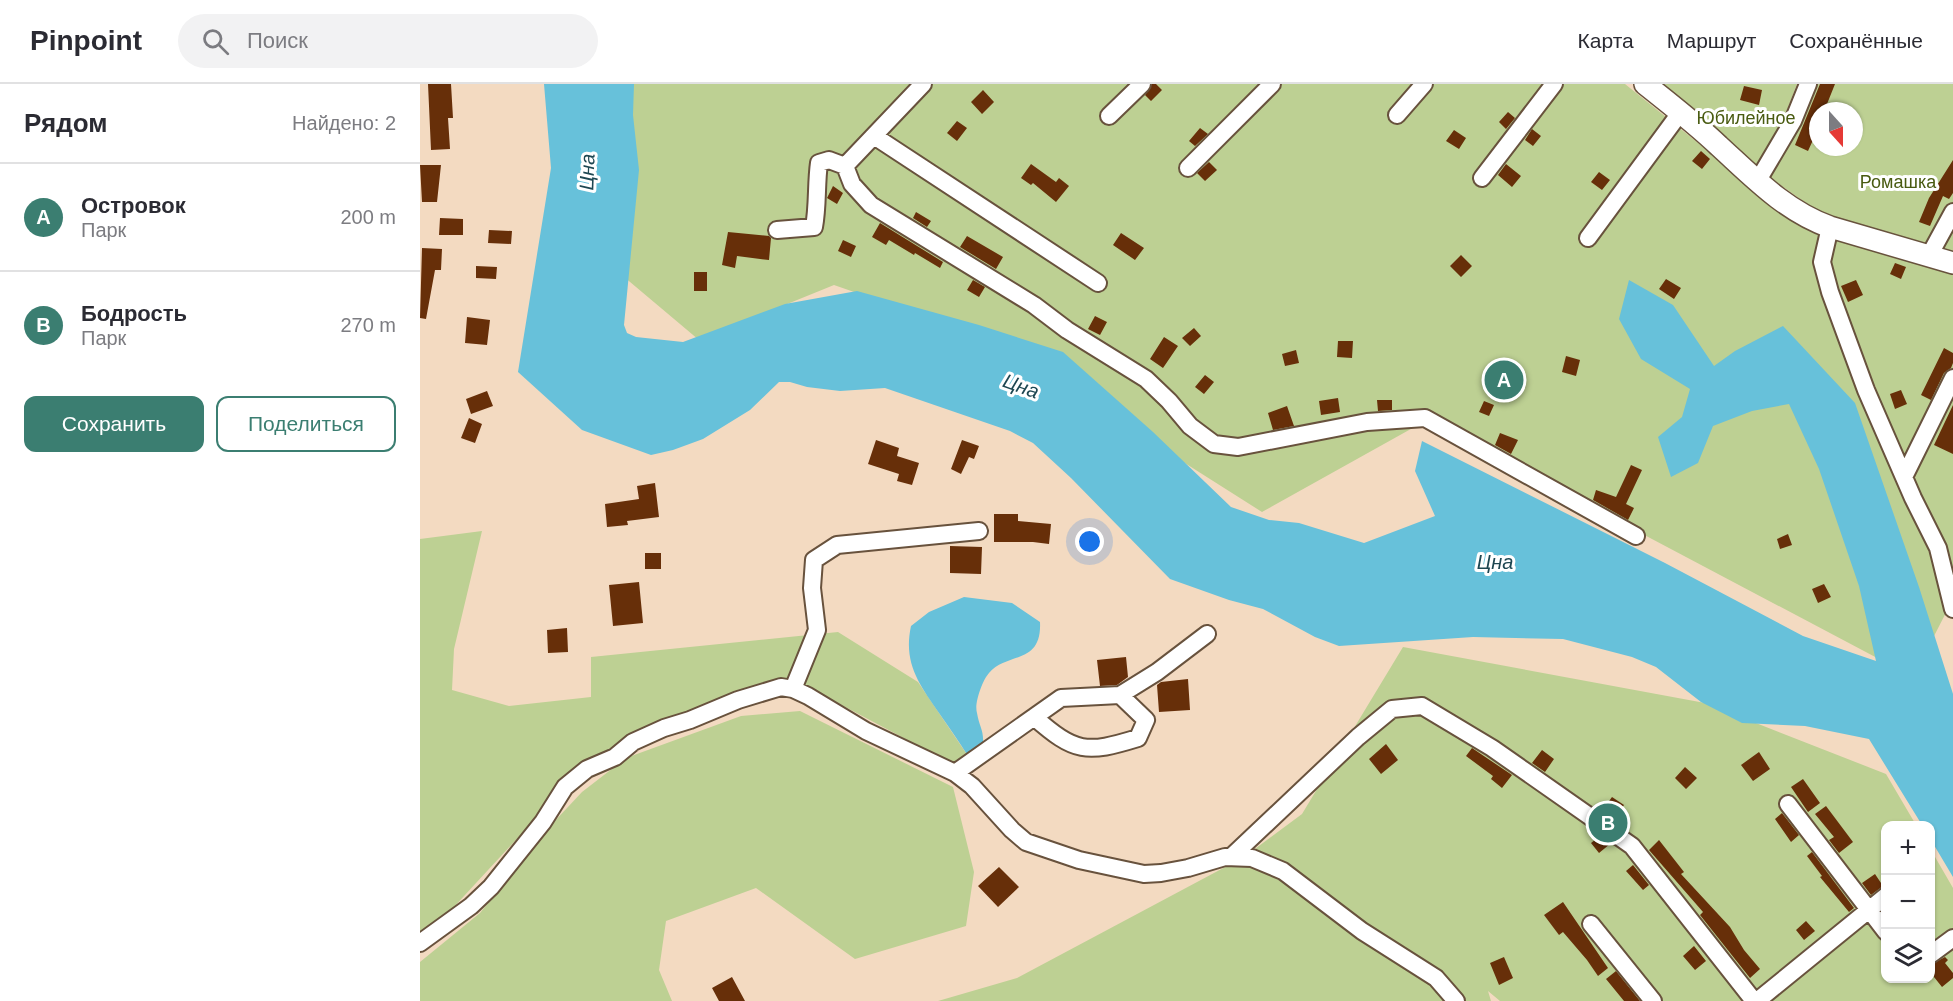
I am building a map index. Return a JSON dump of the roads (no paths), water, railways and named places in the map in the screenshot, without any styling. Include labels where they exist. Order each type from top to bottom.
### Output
[{"type":"street","points":[[845,166],[923,84]]},
{"type":"street","points":[[1109,116],[1142,84]]},
{"type":"street","points":[[1188,168],[1272,84]]},
{"type":"street","points":[[1397,115],[1424,84]]},
{"type":"street","points":[[1482,178],[1554,84]]},
{"type":"street","points":[[1645,84],[1757,182],[1816,222],[1953,263]]},
{"type":"street","points":[[1757,182],[1793,121],[1808,84]]},
{"type":"street","points":[[1588,238],[1680,113]]},
{"type":"street","points":[[874,135],[1098,283]]},
{"type":"street","points":[[777,230],[813,227],[819,163],[829,160],[845,166],[852,184],[871,205],[1034,305],[1067,330],[1146,379],[1190,426],[1214,444],[1238,447],[1367,422],[1425,418],[1636,537]]},
{"type":"street","points":[[1929,256],[1953,212]]},
{"type":"street","points":[[1830,227],[1822,262],[1830,292],[1866,390],[1938,548],[1953,609]]},
{"type":"street","points":[[1904,477],[1953,378]]},
{"type":"street","points":[[793,689],[817,630],[812,588],[814,560],[837,545],[979,531]]},
{"type":"street","points":[[955,773],[1061,698],[1120,695],[1157,672],[1207,634]]},
{"type":"street","points":[[420,943],[471,906],[491,887],[543,822],[565,787],[587,769],[615,757],[633,742],[664,728],[781,687],[793,689],[808,696],[866,731],[955,773],[972,786],[1026,842],[1079,860],[1144,874],[1188,868],[1225,857],[1252,858],[1283,871],[1362,931],[1436,978],[1456,1001]]},
{"type":"street","points":[[1034,717],[1056,736],[1079,748],[1106,748],[1138,738],[1146,720],[1120,695]]},
{"type":"street","points":[[1231,857],[1358,737],[1392,709],[1422,706],[1492,748],[1632,846],[1755,1001],[1881,900]]},
{"type":"street","points":[[1788,804],[1884,929]]},
{"type":"street","points":[[1590,924],[1653,1001]]},
{"type":"street","points":[[1935,951],[1953,938]]},
{"type":"water","name":"Цна","points":[[544,84],[634,84],[633,115],[639,170],[624,325],[627,333],[636,337],[683,342],[785,304],[857,291],[979,325],[1063,352],[1153,432],[1231,507],[1269,520],[1299,523],[1364,543],[1435,516],[1415,471],[1422,441],[1665,563],[1803,636],[1876,661],[1859,586],[1819,469],[1789,404],[1752,411],[1713,426],[1698,463],[1671,477],[1658,437],[1682,417],[1690,389],[1641,359],[1619,319],[1629,280],[1673,305],[1714,366],[1735,351],[1783,326],[1855,403],[1919,587],[1953,694],[1953,877],[1935,847],[1935,821],[1920,821],[1869,739],[1805,726],[1742,723],[1701,702],[1656,667],[1632,657],[1563,639],[1473,637],[1339,646],[1315,637],[1263,609],[1229,600],[1170,579],[1071,478],[1033,443],[1010,431],[885,388],[840,391],[779,382],[750,410],[703,439],[651,455],[582,430],[518,372],[551,168]]},
{"type":"water","points":[[964,597],[1012,603],[1040,622],[1039,636],[1035,645],[1022,656],[996,667],[984,681],[976,709],[983,744],[968,756],[919,682],[909,651],[911,626],[929,612]]},
{"type":"place","name":"Островок","points":[[1504,380]]},
{"type":"place","name":"Бодрость","points":[[1608,823]]},
{"type":"park label","name":"Юбилейное","points":[[1746,118]]},
{"type":"park label","name":"Ромашка","points":[[1898,182]]}]
